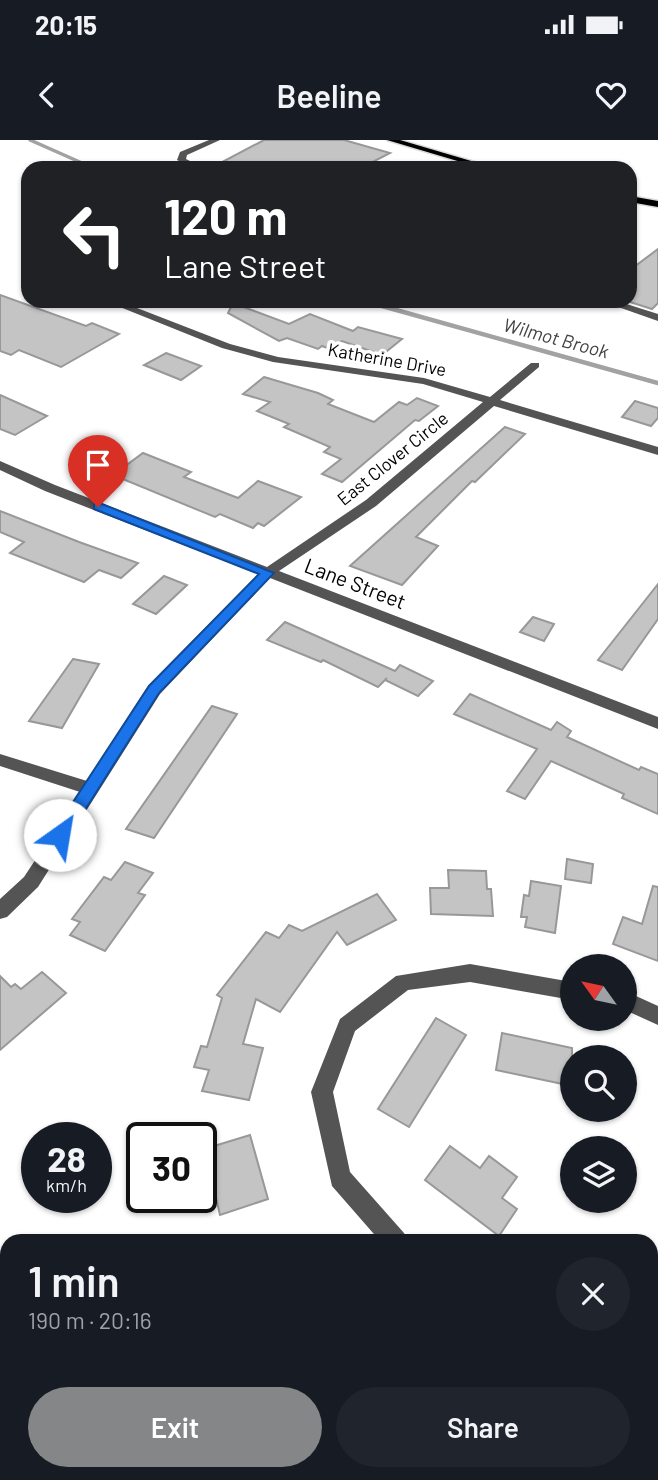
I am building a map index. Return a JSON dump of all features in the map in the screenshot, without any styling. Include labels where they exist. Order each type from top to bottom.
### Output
[{"type":"main road","points":[[391,140],[466,161]]},
{"type":"main road","points":[[637,200],[658,204]]},
{"type":"street","points":[[183,161],[181,160],[183,154],[216,140]]},
{"type":"street","name":"Katherine Drive","points":[[128,308],[226,346],[277,360],[369,371],[424,381],[658,451]]},
{"type":"street","points":[[628,308],[658,318]]},
{"type":"street","name":"East Clover Circle","points":[[0,911],[31,882],[154,690],[267,573],[371,503],[535,365]]},
{"type":"street","name":"Lane Street","points":[[0,465],[50,488],[267,573],[656,719]]},
{"type":"street","points":[[0,760],[89,788]]},
{"type":"street","points":[[391,1234],[340,1178],[322,1092],[347,1025],[403,982],[470,973],[560,989]]},
{"type":"street","points":[[637,1006],[658,1016]]},
{"type":"building","points":[[264,140],[344,140],[390,153],[375,161],[224,161]]},
{"type":"building","points":[[658,249],[658,303],[652,309],[637,304],[637,265]]},
{"type":"building","points":[[0,295],[21,303],[21,308],[36,308],[86,326],[92,323],[119,334],[61,367],[19,350],[11,355],[0,351]]},
{"type":"building","points":[[230,308],[246,308],[289,324],[310,314],[353,331],[358,327],[402,339],[382,355],[342,341],[330,349],[322,346],[318,349],[287,338],[279,341],[228,313]]},
{"type":"building","points":[[166,353],[201,366],[181,380],[144,365]]},
{"type":"building","points":[[264,377],[318,393],[333,400],[328,404],[374,422],[399,402],[407,405],[417,398],[438,406],[419,421],[415,420],[342,482],[322,474],[341,459],[324,452],[330,447],[284,427],[289,424],[257,411],[270,402],[243,394]]},
{"type":"building","points":[[0,395],[47,416],[15,435],[0,429]]},
{"type":"building","points":[[635,401],[658,408],[658,418],[651,426],[622,417]]},
{"type":"building","points":[[505,427],[525,434],[475,482],[472,481],[416,537],[438,546],[402,585],[350,566]]},
{"type":"building","points":[[143,453],[191,472],[184,477],[238,498],[258,481],[301,497],[264,526],[258,523],[253,528],[220,514],[215,517],[113,475]]},
{"type":"building","points":[[0,511],[138,563],[121,578],[99,570],[84,582],[10,553],[24,542],[0,532]]},
{"type":"building","points":[[164,576],[187,585],[156,614],[133,604]]},
{"type":"building","points":[[658,584],[658,619],[622,670],[598,660]]},
{"type":"building","points":[[533,617],[554,624],[544,641],[520,632]]},
{"type":"building","points":[[285,622],[395,671],[400,665],[433,681],[418,696],[385,680],[378,687],[323,660],[321,662],[267,640]]},
{"type":"building","points":[[73,659],[99,664],[62,728],[29,721]]},
{"type":"building","points":[[470,694],[551,730],[557,722],[571,731],[567,737],[639,770],[641,767],[658,774],[658,814],[622,798],[624,794],[551,761],[525,799],[507,791],[537,749],[454,714]]},
{"type":"building","points":[[212,706],[237,714],[154,838],[126,829]]},
{"type":"building","points":[[567,859],[593,864],[591,883],[565,879]]},
{"type":"building","points":[[125,862],[153,873],[138,893],[145,895],[105,951],[70,935],[80,922],[72,919],[104,877],[111,880]]},
{"type":"building","points":[[448,870],[486,871],[487,889],[491,889],[493,916],[431,914],[430,888],[449,888]]},
{"type":"building","points":[[531,881],[561,886],[555,933],[525,927],[527,917],[521,917],[524,895],[529,896]]},
{"type":"building","points":[[653,886],[658,887],[658,961],[613,944],[623,917],[642,924]]},
{"type":"building","points":[[377,894],[396,920],[347,945],[337,932],[280,1012],[256,999],[243,1044],[263,1048],[249,1100],[202,1091],[209,1070],[194,1067],[201,1046],[207,1047],[222,998],[217,995],[266,932],[279,938],[289,925],[302,931]]},
{"type":"building","points":[[42,972],[66,993],[0,1050],[0,976],[11,987],[15,984],[21,989]]},
{"type":"building","points":[[436,1018],[466,1035],[409,1127],[378,1109]]},
{"type":"building","points":[[502,1033],[560,1045],[560,1083],[496,1070]]},
{"type":"building","points":[[250,1135],[268,1199],[220,1215],[217,1202],[217,1145]]},
{"type":"building","points":[[450,1146],[480,1168],[489,1156],[517,1177],[502,1198],[517,1209],[500,1234],[496,1234],[425,1180]]},
{"type":"waterway","name":"Wilmot Brook","points":[[30,140],[77,161]]},
{"type":"waterway","name":"Wilmot Brook","points":[[389,308],[658,383]]},
{"type":"route","points":[[60,835],[154,690],[267,573],[98,507]]}]
